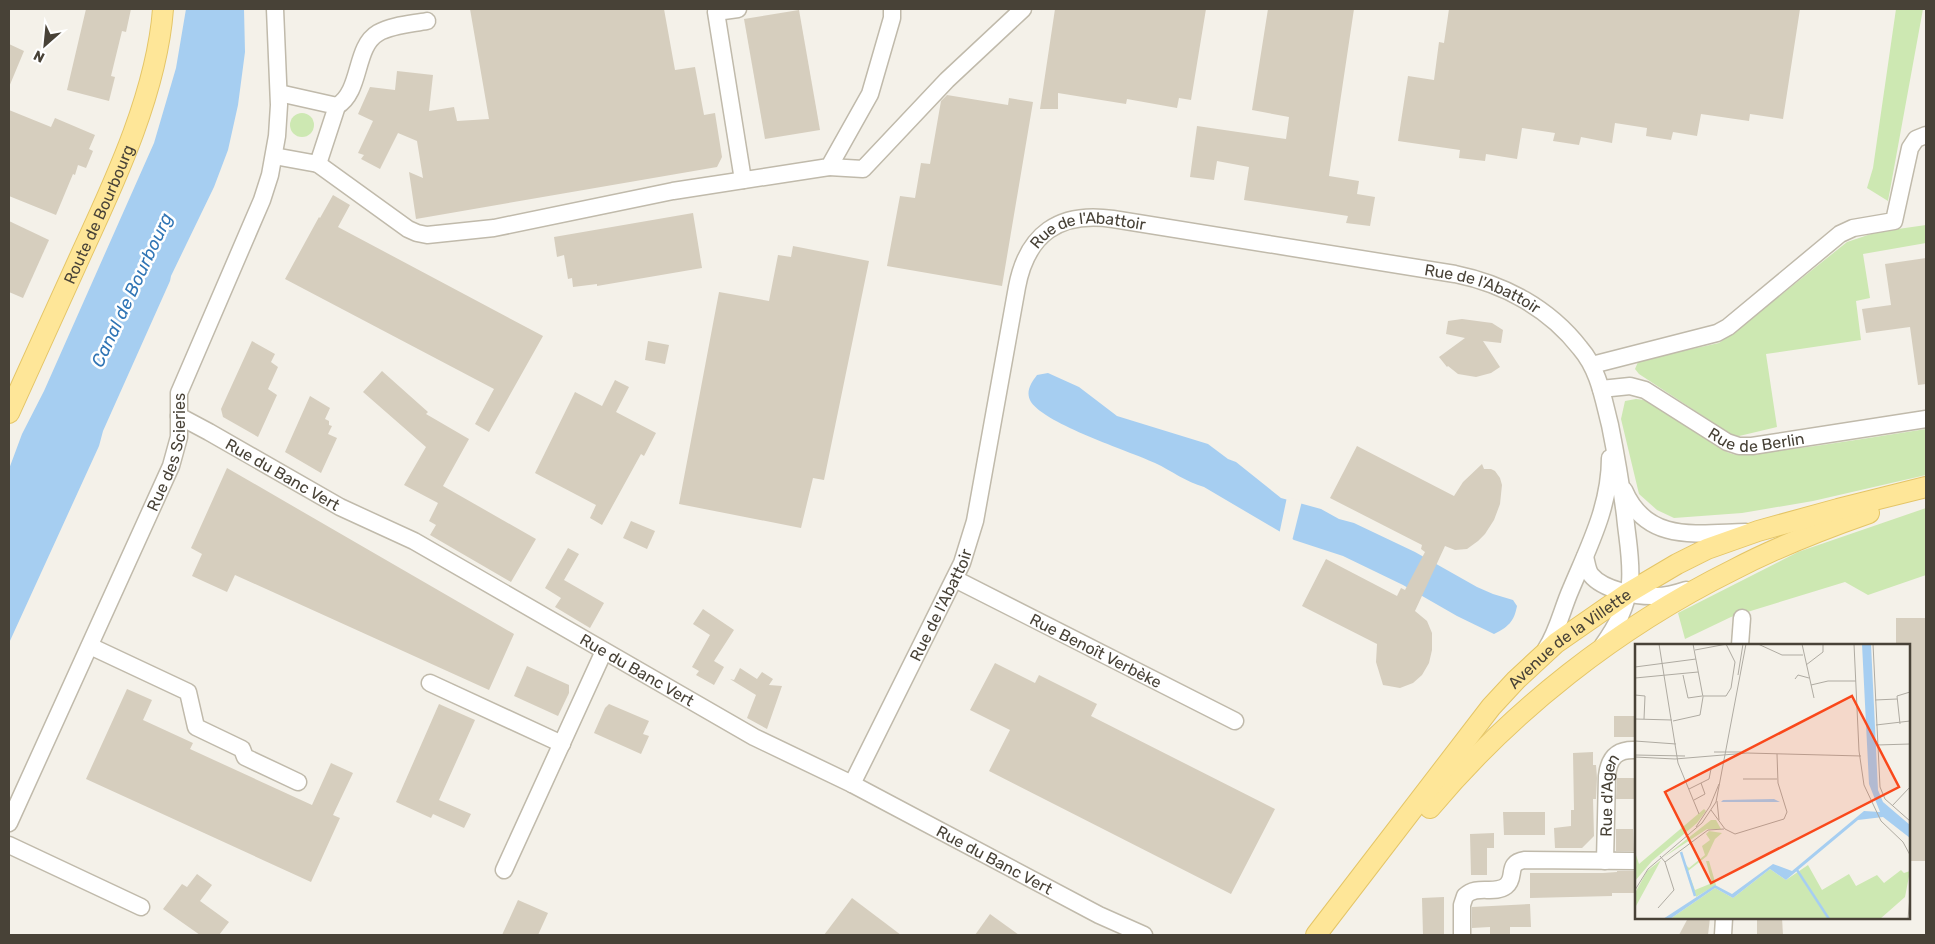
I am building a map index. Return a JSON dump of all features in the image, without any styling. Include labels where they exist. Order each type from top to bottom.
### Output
[{"type":"main road","name":"Route de Bourbourg","points":[[9,413],[106,200],[124,156],[151,71],[162,9]]},
{"type":"main road","name":"Avenue de la Villette","points":[[1316,935],[1491,707],[1544,652],[1628,593],[1696,554],[1758,532],[1838,509],[1926,487]]},
{"type":"main road","name":"Avenue de la Villette","points":[[1333,935],[1402,842],[1437,799],[1466,768],[1524,711],[1597,653],[1664,608],[1752,560],[1823,530],[1926,495]]},
{"type":"street","name":"Rue des Scieries","points":[[9,823],[171,466],[178,444],[179,393],[268,183],[274,156],[278,122],[279,93],[275,9]]},
{"type":"street","points":[[738,9],[716,12],[743,180]]},
{"type":"street","points":[[830,167],[870,94],[892,18],[892,9]]},
{"type":"street","points":[[274,156],[318,164],[408,229],[426,235],[494,228],[674,191],[743,180],[830,167],[863,169],[947,80],[1023,9]]},
{"type":"street","points":[[318,164],[338,106],[348,96],[365,50],[374,36],[386,30],[427,22]]},
{"type":"street","points":[[279,93],[338,106]]},
{"type":"street","points":[[1592,365],[1717,333],[1728,327],[1840,234],[1853,228],[1894,221],[1910,148],[1916,139],[1926,135]]},
{"type":"street","name":"Rue de l'Abattoir","points":[[852,784],[966,554],[972,533],[1021,269],[1026,256],[1035,243],[1049,230],[1066,221],[1083,217],[1102,217],[1476,278],[1503,288],[1532,304],[1574,340],[1592,365],[1601,389],[1621,484],[1630,554],[1628,593],[1621,617],[1597,653]]},
{"type":"street","name":"Rue de Berlin","points":[[1601,389],[1630,386],[1645,390],[1727,442],[1739,446],[1752,446],[1926,420]]},
{"type":"street","name":"Rue du Banc Vert","points":[[179,416],[340,507],[414,541],[754,737],[852,784],[1099,915],[1144,935]]},
{"type":"street","name":"Rue de l'Abattoir","points":[[1544,652],[1555,632],[1599,522],[1608,490],[1610,470],[1609,424]]},
{"type":"street","name":"Rue de l'Abattoir","points":[[1621,484],[1638,513],[1660,528],[1689,534],[1758,532]]},
{"type":"street","points":[[1585,557],[1594,578],[1612,588],[1628,593],[1665,596],[1704,585]]},
{"type":"street","name":"Rue Benoît Verbèke","points":[[955,578],[1235,721]]},
{"type":"street","points":[[1740,644],[1742,618]]},
{"type":"street","points":[[90,646],[188,692],[196,727],[242,749],[245,757],[298,782]]},
{"type":"street","points":[[504,870],[604,651]]},
{"type":"street","points":[[430,684],[562,744]]},
{"type":"street","name":"Rue d'Agen","points":[[1605,861],[1607,776],[1609,764],[1620,751],[1635,750]]},
{"type":"street","points":[[9,845],[141,907]]},
{"type":"street","points":[[1462,935],[1462,905],[1465,896],[1472,890],[1504,887],[1509,882],[1513,867],[1517,862],[1525,860],[1635,861]]},
{"type":"street","name":"Rue du Banc Vert","points":[[1099,915],[1130,935]]},
{"type":"street","points":[[1723,935],[1724,919]]},
{"type":"green space","points":[[1896,9],[1923,9],[1888,201],[1867,188],[1873,168]]},
{"type":"green space","points":[[302,113],[307,114],[313,120],[313,130],[307,136],[302,137],[297,136],[291,130],[290,125],[291,120],[297,114]]},
{"type":"green space","points":[[1926,225],[1926,243],[1863,254],[1870,298],[1856,301],[1861,340],[1766,354],[1777,427],[1735,437],[1639,374],[1635,369],[1638,362],[1719,343],[1847,242],[1877,232]]},
{"type":"green space","points":[[1636,399],[1660,406],[1716,446],[1736,455],[1808,447],[1926,429],[1926,475],[1813,501],[1742,513],[1674,518],[1657,510],[1639,494],[1621,419],[1625,401]]},
{"type":"green space","points":[[1926,508],[1926,575],[1868,595],[1845,582],[1731,617],[1685,639],[1678,613],[1798,552]]},
{"type":"water","name":"Canal de Bourbourg","points":[[186,9],[244,9],[245,52],[238,105],[228,150],[214,187],[171,276],[103,431],[99,446],[9,643],[9,469],[22,434],[44,391],[154,143],[176,68]]},
{"type":"water","points":[[1048,373],[1079,387],[1117,416],[1208,444],[1228,459],[1236,462],[1281,498],[1321,509],[1339,519],[1354,523],[1415,552],[1477,587],[1513,600],[1517,606],[1512,620],[1507,626],[1494,634],[1457,616],[1403,585],[1343,556],[1294,540],[1204,487],[1155,463],[1088,436],[1053,419],[1040,411],[1029,398],[1031,384],[1037,375]]},
{"type":"pier","points":[[1287,497],[1302,501],[1292,541],[1279,535]]},
{"type":"building","points":[[86,9],[131,9],[126,32],[122,31],[111,76],[115,77],[109,101],[67,90]]},
{"type":"building","points":[[470,9],[664,9],[675,70],[695,67],[704,115],[715,113],[722,157],[717,167],[416,219],[409,172],[423,178],[417,141],[398,133],[380,169],[361,159],[364,155],[358,153],[373,121],[358,114],[370,87],[395,90],[397,71],[433,75],[429,111],[454,107],[457,121],[489,119]]},
{"type":"building","points":[[1055,9],[1206,9],[1191,100],[1179,98],[1177,108],[1127,99],[1126,104],[1058,93],[1058,109],[1040,109]]},
{"type":"building","points":[[1268,9],[1354,9],[1329,176],[1359,181],[1357,194],[1375,197],[1370,226],[1346,223],[1348,216],[1244,200],[1249,167],[1217,161],[1214,180],[1190,177],[1197,126],[1286,139],[1289,117],[1252,110]]},
{"type":"building","points":[[1449,9],[1800,9],[1783,119],[1750,114],[1749,121],[1701,114],[1697,136],[1673,132],[1671,140],[1646,136],[1647,128],[1615,123],[1612,143],[1581,137],[1579,145],[1553,141],[1555,133],[1522,128],[1517,159],[1486,154],[1485,161],[1459,158],[1460,150],[1398,141],[1408,76],[1434,80],[1439,42],[1444,43]]},
{"type":"building","points":[[799,10],[820,130],[765,139],[744,19]]},
{"type":"building","points":[[9,44],[24,51],[9,87]]},
{"type":"building","points":[[947,95],[1008,105],[1009,98],[1033,102],[1002,286],[887,266],[900,196],[915,198],[921,163],[930,164],[941,101]]},
{"type":"building","points":[[9,110],[51,127],[55,118],[95,135],[89,149],[93,151],[86,168],[78,165],[56,215],[9,196]]},
{"type":"building","points":[[333,195],[350,205],[338,227],[543,336],[489,432],[475,424],[494,389],[285,279]]},
{"type":"building","points":[[693,213],[702,268],[597,286],[597,284],[573,287],[572,278],[568,279],[564,255],[557,257],[554,237]]},
{"type":"building","points":[[9,221],[49,240],[23,298],[9,292]]},
{"type":"building","points":[[793,246],[869,261],[824,480],[813,478],[801,528],[679,504],[719,292],[769,301],[778,255],[791,257]]},
{"type":"building","points":[[1926,258],[1926,384],[1918,385],[1910,327],[1866,333],[1862,309],[1891,305],[1885,264]]},
{"type":"building","points":[[1462,319],[1492,323],[1503,330],[1501,343],[1483,341],[1500,367],[1491,373],[1476,377],[1458,374],[1447,367],[1439,357],[1465,338],[1446,334],[1448,321]]},
{"type":"building","points":[[252,341],[275,354],[271,362],[278,367],[268,389],[277,395],[258,437],[223,417],[221,409]]},
{"type":"building","points":[[648,341],[669,345],[665,364],[645,360]]},
{"type":"building","points":[[382,371],[428,412],[426,414],[469,439],[443,486],[536,539],[511,582],[430,535],[436,525],[429,521],[438,503],[404,485],[426,447],[363,392]]},
{"type":"building","points":[[615,380],[629,387],[616,412],[656,433],[644,456],[641,454],[602,525],[590,518],[596,505],[535,473],[575,392],[602,406]]},
{"type":"building","points":[[310,396],[330,408],[325,419],[332,426],[328,434],[337,438],[321,473],[285,452]]},
{"type":"building","points":[[1357,446],[1454,496],[1463,482],[1482,464],[1484,469],[1495,471],[1502,485],[1500,504],[1494,520],[1485,534],[1467,549],[1455,550],[1445,546],[1415,611],[1427,621],[1432,633],[1432,650],[1429,663],[1422,675],[1413,683],[1400,688],[1383,685],[1376,662],[1377,644],[1302,606],[1326,559],[1397,596],[1401,588],[1405,590],[1425,552],[1421,549],[1422,545],[1330,498]]},
{"type":"building","points":[[227,468],[514,634],[489,690],[235,575],[227,592],[192,576],[202,554],[191,548]]},
{"type":"building","points":[[631,521],[655,531],[647,549],[623,538]]},
{"type":"building","points":[[568,548],[579,554],[564,580],[604,603],[590,628],[555,607],[561,598],[545,588]]},
{"type":"building","points":[[703,609],[734,630],[714,661],[724,667],[714,685],[696,675],[699,671],[692,667],[710,635],[693,624]]},
{"type":"building","points":[[1896,618],[1926,618],[1926,861],[1910,861],[1910,644],[1896,644]]},
{"type":"building","points":[[995,663],[1035,683],[1039,675],[1097,704],[1091,716],[1275,809],[1231,894],[989,771],[1010,730],[970,710]]},
{"type":"building","points":[[527,666],[569,685],[569,693],[558,716],[514,696]]},
{"type":"building","points":[[740,668],[757,679],[762,672],[773,679],[769,685],[782,686],[767,729],[747,718],[756,695],[730,679],[734,680]]},
{"type":"building","points":[[127,689],[152,700],[143,720],[193,743],[190,749],[312,805],[331,763],[353,773],[333,815],[340,818],[311,882],[86,779]]},
{"type":"building","points":[[439,704],[475,720],[439,800],[471,814],[464,828],[433,814],[431,818],[396,802]]},
{"type":"building","points":[[609,704],[649,721],[643,734],[649,736],[641,754],[594,733],[605,708]]},
{"type":"building","points":[[1614,716],[1635,716],[1635,737],[1614,737]]},
{"type":"building","points":[[1593,752],[1593,765],[1596,765],[1597,778],[1596,799],[1593,799],[1594,836],[1582,848],[1555,848],[1554,828],[1571,826],[1571,810],[1574,810],[1573,753]]},
{"type":"building","points":[[1617,778],[1635,778],[1635,799],[1616,799]]},
{"type":"building","points":[[1503,812],[1545,812],[1545,835],[1504,835]]},
{"type":"building","points":[[1616,829],[1633,829],[1634,851],[1616,851]]},
{"type":"building","points":[[1494,833],[1494,848],[1487,848],[1487,875],[1471,875],[1470,834]]},
{"type":"building","points":[[1635,871],[1635,893],[1612,893],[1612,896],[1530,898],[1530,873]]},
{"type":"building","points":[[197,874],[212,885],[200,901],[229,922],[219,935],[200,935],[163,909],[182,884],[187,887]]},
{"type":"building","points":[[1444,897],[1444,935],[1423,935],[1422,898]]},
{"type":"building","points":[[852,898],[901,935],[824,935]]},
{"type":"building","points":[[518,900],[548,913],[538,935],[502,935]]},
{"type":"building","points":[[1530,904],[1531,927],[1510,927],[1510,934],[1490,934],[1490,927],[1472,928],[1472,907]]},
{"type":"building","points":[[990,914],[1019,935],[975,935]]},
{"type":"building","points":[[1687,919],[1710,919],[1708,935],[1679,935]]},
{"type":"building","points":[[1757,919],[1782,919],[1783,935],[1757,935]]}]
